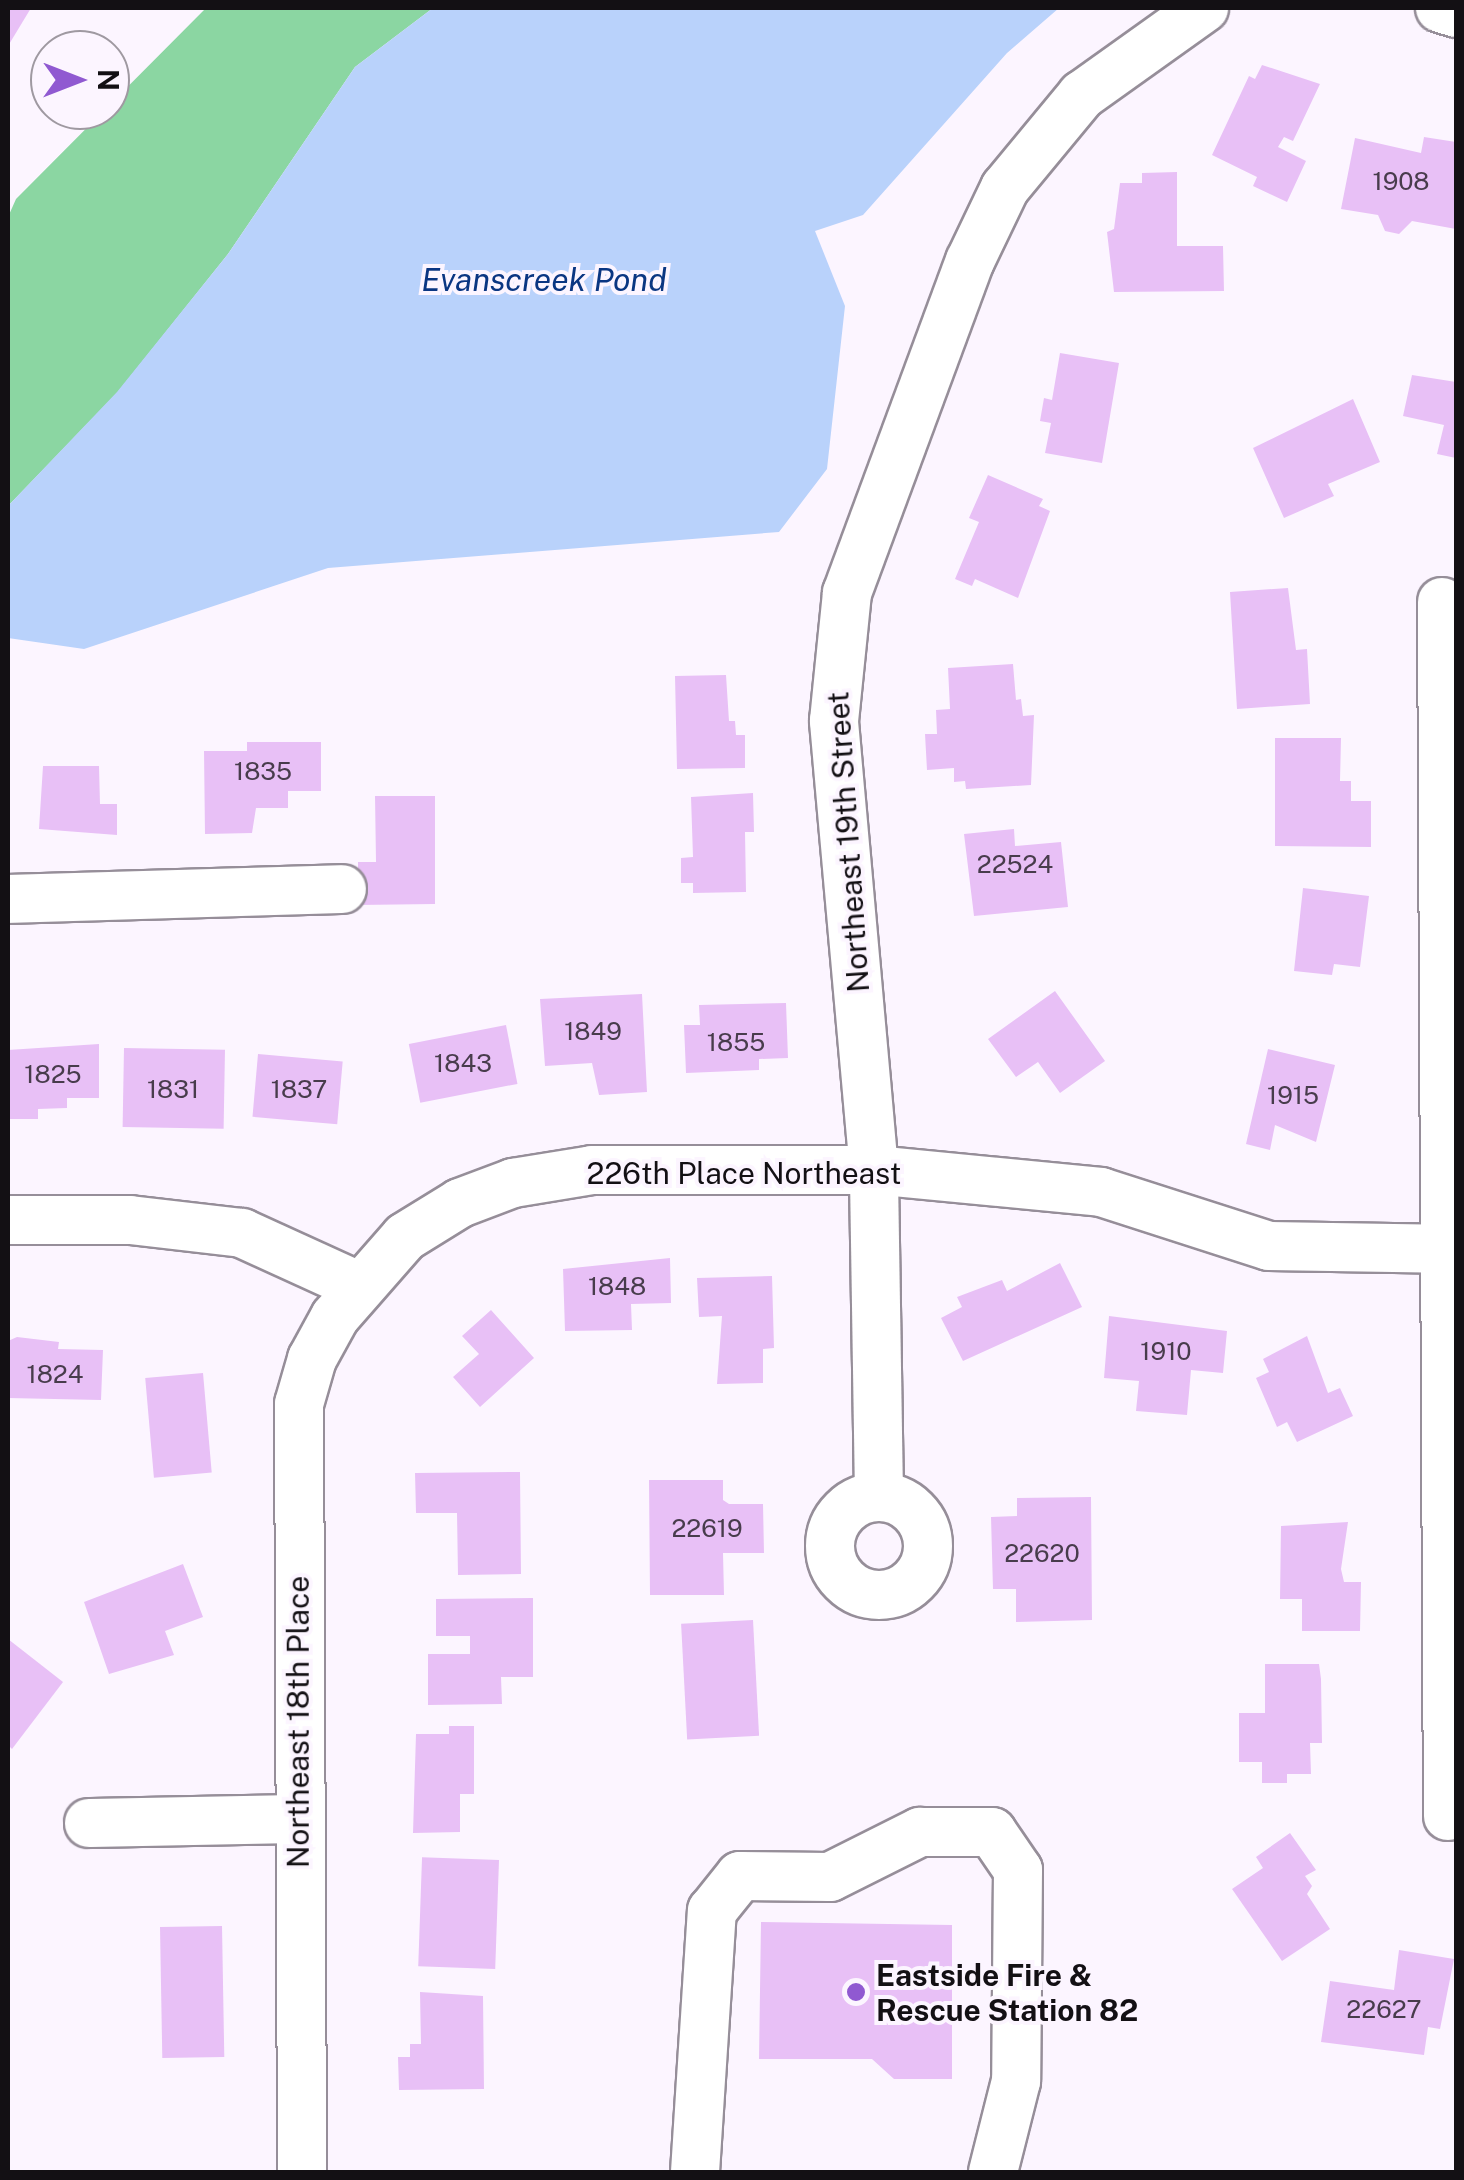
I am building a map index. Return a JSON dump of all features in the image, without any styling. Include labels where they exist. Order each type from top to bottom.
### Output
[{"type":"street","name":"Northeast 19th Street","points":[[879,1496],[874,1170],[834,721],[848,592],[970,260],[1005,188],[1082,95],[1204,8]]},
{"type":"street","points":[[1440,8],[1456,13]]},
{"type":"street","points":[[1442,602],[1449,1249],[1448,1816]]},
{"type":"street","points":[[8,899],[342,889]]},
{"type":"street","name":"226th Place Northeast","points":[[356,1285],[405,1237],[460,1203],[513,1184],[592,1170],[874,1170],[1101,1192],[1269,1246],[1449,1249]]},
{"type":"street","points":[[8,1220],[130,1220],[242,1233],[356,1285]]},
{"type":"street","name":"Northeast 18th Place","points":[[302,2172],[297,1820],[299,1404],[312,1359],[356,1285]]},
{"type":"street","points":[[89,1823],[297,1820]]},
{"type":"street","points":[[695,2172],[712,1910],[740,1876],[830,1877],[920,1832],[992,1832],[1018,1870],[1016,2080],[993,2172]]},
{"type":"green space","points":[[206,8],[433,8],[355,67],[228,254],[117,393],[8,506],[8,217],[16,199],[85,130],[130,130],[130,84]]},
{"type":"water","name":"Evanscreek Pond","points":[[433,8],[1059,8],[1007,53],[863,215],[815,231],[845,306],[827,469],[779,532],[328,568],[84,649],[8,638],[8,506],[117,392],[228,254],[355,67]]},
{"type":"building","points":[[8,8],[31,8],[8,46]]},
{"type":"building","points":[[1262,65],[1320,84],[1293,141],[1284,137],[1278,147],[1306,161],[1287,202],[1253,186],[1257,177],[1212,155],[1249,76],[1255,79]]},
{"type":"building","points":[[1424,137],[1456,142],[1456,229],[1412,221],[1399,234],[1385,231],[1378,215],[1341,209],[1355,138],[1421,153]]},
{"type":"building","points":[[1177,172],[1177,246],[1223,246],[1224,291],[1114,292],[1107,232],[1114,229],[1120,183],[1142,183],[1142,173]]},
{"type":"building","points":[[1060,353],[1119,363],[1102,463],[1045,453],[1051,423],[1040,421],[1044,398],[1052,400]]},
{"type":"building","points":[[1412,375],[1456,382],[1456,458],[1437,454],[1444,425],[1403,416]]},
{"type":"building","points":[[1353,399],[1380,462],[1328,484],[1334,496],[1284,518],[1253,448]]},
{"type":"building","points":[[988,475],[1043,499],[1039,506],[1050,511],[1018,598],[975,579],[972,586],[955,579],[979,522],[969,518]]},
{"type":"building","points":[[1288,588],[1296,650],[1307,649],[1310,704],[1237,709],[1230,592]]},
{"type":"building","points":[[1013,664],[1016,700],[1021,699],[1023,716],[1034,715],[1031,785],[966,789],[965,781],[954,782],[954,768],[927,770],[925,734],[937,734],[936,710],[950,709],[948,668]]},
{"type":"building","points":[[726,675],[729,721],[735,721],[736,735],[745,735],[745,768],[677,769],[675,676]]},
{"type":"building","points":[[1275,738],[1341,738],[1340,781],[1351,781],[1351,801],[1371,801],[1371,847],[1275,846]]},
{"type":"building","points":[[247,742],[321,742],[321,791],[288,791],[288,808],[256,808],[252,833],[205,834],[204,751],[247,751]]},
{"type":"building","points":[[43,766],[99,766],[100,804],[117,804],[117,835],[39,829]]},
{"type":"building","points":[[753,793],[754,832],[745,832],[746,892],[693,893],[693,883],[681,883],[681,858],[693,857],[691,797]]},
{"type":"building","points":[[375,796],[435,796],[435,904],[358,905],[358,862],[376,862]]},
{"type":"building","points":[[1014,829],[1015,846],[1061,842],[1068,907],[974,916],[964,834]]},
{"type":"building","points":[[1303,888],[1369,896],[1360,967],[1334,964],[1332,975],[1294,971]]},
{"type":"building","points":[[1055,991],[1105,1061],[1060,1093],[1038,1062],[1016,1077],[988,1039]]},
{"type":"building","points":[[642,994],[647,1092],[599,1095],[592,1063],[545,1066],[540,999]]},
{"type":"building","points":[[786,1003],[788,1058],[759,1059],[759,1070],[686,1073],[684,1025],[700,1025],[699,1005]]},
{"type":"building","points":[[506,1025],[517,1084],[420,1103],[409,1044]]},
{"type":"building","points":[[99,1044],[99,1098],[67,1098],[67,1108],[38,1109],[38,1119],[8,1119],[8,1050]]},
{"type":"building","points":[[124,1048],[225,1050],[224,1129],[123,1127]]},
{"type":"building","points":[[1268,1049],[1335,1065],[1316,1142],[1275,1125],[1270,1150],[1246,1144]]},
{"type":"building","points":[[258,1054],[343,1061],[337,1124],[253,1117]]},
{"type":"building","points":[[670,1258],[671,1303],[631,1304],[632,1330],[565,1331],[563,1269]]},
{"type":"building","points":[[1060,1263],[1082,1307],[963,1361],[941,1318],[962,1307],[957,1297],[1002,1280],[1007,1291]]},
{"type":"building","points":[[772,1276],[774,1348],[763,1349],[763,1383],[717,1384],[722,1316],[699,1317],[697,1278]]},
{"type":"building","points":[[491,1310],[534,1358],[480,1407],[453,1377],[479,1354],[462,1336]]},
{"type":"building","points":[[1109,1316],[1227,1331],[1223,1373],[1191,1370],[1187,1415],[1136,1411],[1139,1381],[1104,1378]]},
{"type":"building","points":[[1307,1336],[1328,1393],[1340,1388],[1353,1416],[1297,1442],[1287,1422],[1277,1427],[1256,1378],[1269,1372],[1263,1359]]},
{"type":"building","points":[[17,1337],[59,1342],[58,1349],[103,1350],[101,1400],[8,1398],[8,1341]]},
{"type":"building","points":[[203,1373],[212,1473],[154,1478],[145,1378]]},
{"type":"building","points":[[520,1472],[521,1574],[458,1575],[457,1513],[416,1513],[415,1473]]},
{"type":"building","points":[[649,1480],[723,1480],[723,1500],[729,1504],[763,1504],[764,1553],[723,1553],[724,1595],[650,1595]]},
{"type":"building","points":[[1091,1497],[1092,1620],[1016,1622],[1016,1589],[993,1589],[991,1517],[1017,1516],[1017,1498]]},
{"type":"building","points":[[1348,1522],[1341,1569],[1344,1582],[1361,1582],[1360,1631],[1302,1631],[1302,1599],[1280,1599],[1281,1526]]},
{"type":"building","points":[[183,1564],[203,1617],[165,1631],[174,1655],[109,1674],[84,1602]]},
{"type":"building","points":[[533,1598],[533,1677],[501,1677],[502,1704],[428,1705],[428,1654],[470,1654],[470,1636],[436,1636],[436,1599]]},
{"type":"building","points":[[753,1620],[759,1736],[687,1740],[681,1624]]},
{"type":"building","points":[[8,1639],[63,1682],[12,1749],[8,1745]]},
{"type":"building","points":[[1265,1664],[1319,1664],[1322,1743],[1310,1743],[1311,1774],[1287,1774],[1287,1783],[1262,1783],[1262,1762],[1239,1762],[1239,1713],[1265,1713]]},
{"type":"building","points":[[449,1726],[474,1726],[474,1794],[460,1794],[460,1832],[413,1833],[416,1734],[449,1734]]},
{"type":"building","points":[[1290,1833],[1316,1870],[1305,1876],[1312,1886],[1307,1894],[1330,1929],[1282,1961],[1232,1889],[1263,1868],[1256,1857]]},
{"type":"building","points":[[422,1857],[499,1860],[495,1969],[418,1966]]},
{"type":"building","name":"Eastside Fire & Rescue Station 82","points":[[761,1922],[952,1925],[952,2079],[894,2079],[872,2059],[759,2059]]},
{"type":"building","points":[[222,1926],[224,2057],[162,2058],[160,1927]]},
{"type":"building","points":[[1399,1950],[1454,1959],[1440,2029],[1428,2027],[1424,2055],[1321,2042],[1330,1981],[1394,1990]]},
{"type":"building","points":[[420,1992],[483,1996],[484,2089],[399,2090],[398,2057],[410,2057],[410,2044],[421,2044]]},
{"type":"place","name":"Eastside Fire & Rescue Station 82","points":[[856,1992]]}]
